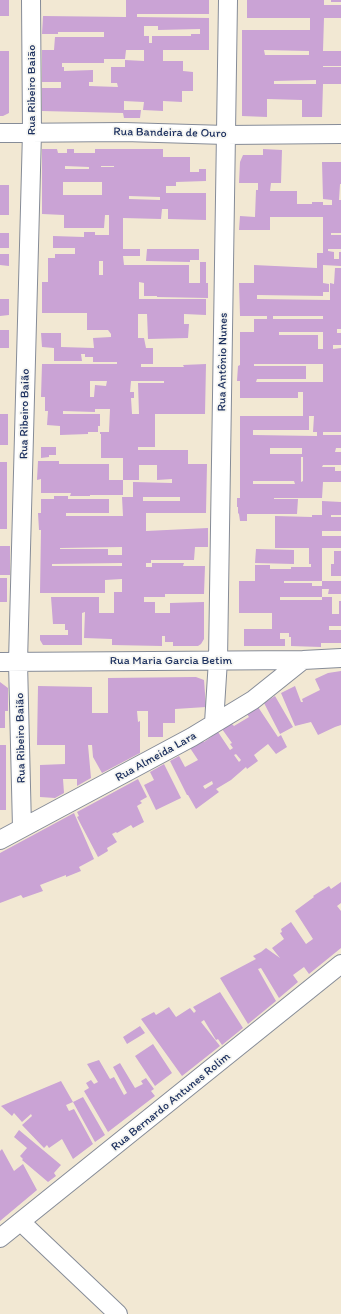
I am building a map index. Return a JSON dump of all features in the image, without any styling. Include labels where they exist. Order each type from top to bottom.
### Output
[{"type":"street","name":"Rua Ribeiro Baião","points":[[22,828],[18,662],[32,132],[31,0]]},
{"type":"street","name":"Rua Antônio Nunes","points":[[214,723],[218,660],[228,0]]},
{"type":"street","name":"Rua Bandeira de Ouro","points":[[0,133],[124,132],[226,135],[341,134]]},
{"type":"street","name":"Rua Maria Garcia Betim","points":[[0,662],[303,660],[341,658]]},
{"type":"street","name":"Rua Almeida Lara","points":[[0,840],[137,768],[192,737],[253,700],[303,660]]},
{"type":"street","name":"Rua Bernardo Antunes Rolim","points":[[0,1238],[341,964]]},
{"type":"street","points":[[21,1222],[118,1314]]},
{"type":"building","points":[[0,0],[9,0],[9,16],[0,16]]},
{"type":"building","points":[[126,0],[209,0],[209,14],[137,14],[137,17],[209,18],[209,50],[163,50],[163,61],[183,61],[183,71],[193,72],[193,91],[182,91],[182,102],[163,101],[163,111],[143,110],[144,102],[124,101],[124,110],[141,110],[140,118],[124,118],[123,113],[42,111],[42,88],[61,88],[61,82],[42,82],[42,50],[54,50],[55,37],[104,37],[104,32],[58,32],[58,34],[42,34],[43,16],[126,17]],"holes":[[[144,26],[158,26],[158,30],[200,29],[200,34],[191,34],[191,36],[152,36],[152,43],[149,43],[149,36],[144,36]],[[126,50],[144,50],[144,61],[125,60],[125,67],[111,67],[111,83],[117,83],[118,87],[89,86],[89,82],[93,82],[93,70],[64,71],[64,67],[62,67],[62,63],[104,63],[104,59],[125,59]]]},
{"type":"building","points":[[247,0],[324,0],[324,5],[341,5],[341,18],[324,18],[323,51],[341,51],[341,66],[323,67],[341,67],[341,84],[323,84],[322,117],[302,117],[302,100],[267,99],[267,117],[242,116],[242,30],[310,30],[310,18],[247,18]],"holes":[[[264,50],[309,51],[309,55],[265,55]],[[316,80],[316,84],[274,84],[274,81]]]},
{"type":"building","points":[[331,0],[341,0],[341,2],[331,2]]},
{"type":"building","points":[[0,51],[9,51],[9,113],[3,116],[0,116]]},
{"type":"building","points":[[42,149],[57,149],[58,153],[67,153],[67,149],[74,149],[74,153],[95,153],[95,149],[163,149],[163,157],[190,157],[190,172],[199,172],[199,169],[206,169],[206,181],[176,182],[176,186],[166,186],[166,193],[206,193],[206,220],[168,219],[168,209],[162,209],[161,219],[123,218],[123,249],[140,249],[140,256],[123,256],[124,265],[189,265],[189,283],[200,283],[200,262],[206,262],[208,298],[144,296],[144,283],[139,282],[139,299],[206,299],[206,315],[184,314],[184,324],[189,324],[188,338],[148,339],[147,314],[138,314],[138,338],[144,338],[146,348],[153,348],[153,364],[141,364],[141,367],[184,367],[183,365],[206,364],[205,414],[155,414],[155,447],[138,447],[138,450],[188,450],[188,464],[207,464],[206,513],[146,513],[146,531],[208,528],[208,547],[195,547],[194,560],[151,560],[151,563],[146,563],[146,567],[152,567],[152,563],[184,563],[183,566],[205,566],[204,594],[165,594],[165,597],[144,597],[144,602],[155,602],[155,613],[170,613],[170,603],[204,602],[204,639],[198,646],[173,646],[173,642],[165,642],[165,636],[162,636],[162,646],[112,645],[112,639],[84,638],[85,612],[82,613],[82,645],[43,645],[40,640],[40,635],[68,635],[68,630],[65,630],[65,624],[53,624],[51,597],[99,597],[99,613],[114,613],[114,592],[122,592],[122,579],[105,580],[105,593],[40,593],[41,530],[39,530],[38,513],[41,513],[41,499],[54,499],[54,496],[68,496],[68,499],[109,499],[109,513],[66,513],[66,516],[123,516],[122,497],[133,497],[133,482],[172,483],[172,479],[157,480],[157,465],[139,465],[139,480],[123,480],[123,458],[101,458],[100,432],[109,432],[110,409],[95,409],[95,412],[63,411],[63,414],[100,414],[100,426],[98,426],[98,432],[88,432],[88,434],[60,435],[60,426],[47,425],[48,411],[45,411],[45,397],[41,397],[42,364],[117,364],[117,362],[93,362],[93,357],[85,357],[85,354],[81,354],[82,361],[54,361],[54,348],[42,347],[41,333],[61,333],[61,347],[94,348],[93,338],[111,337],[111,334],[108,330],[87,330],[87,313],[42,313],[42,282],[48,282],[48,258],[55,258],[55,254],[75,254],[75,248],[53,248],[53,236],[84,237],[84,232],[95,232],[95,235],[109,235],[109,215],[105,215],[104,228],[64,228],[64,215],[42,214]],"holes":[[[65,166],[89,167],[89,169],[65,169]],[[101,166],[114,166],[101,167]],[[63,182],[102,182],[102,195],[63,195]],[[129,196],[160,197],[160,200],[129,199]],[[99,261],[103,261],[103,275],[99,275]],[[90,381],[107,381],[106,386],[95,385],[94,397],[90,397]],[[131,381],[164,381],[164,383],[138,383],[139,414],[132,414],[131,398],[134,398],[134,392],[130,392]],[[143,497],[180,497],[180,501],[143,501]],[[122,547],[122,555],[108,555],[108,549],[60,549],[60,548]],[[122,563],[122,566],[52,566],[52,564]]]},
{"type":"building","points":[[263,149],[282,150],[281,183],[271,183],[270,191],[297,191],[297,204],[323,202],[323,205],[332,205],[332,200],[323,199],[322,162],[341,162],[339,200],[341,200],[341,233],[331,233],[331,235],[341,235],[341,249],[328,249],[328,251],[334,252],[334,259],[339,259],[339,252],[341,252],[341,266],[323,265],[323,283],[329,284],[329,292],[323,292],[323,296],[257,295],[257,299],[330,300],[330,283],[334,284],[335,268],[341,268],[341,329],[337,329],[337,333],[341,333],[341,345],[333,345],[333,349],[341,348],[341,432],[323,432],[323,435],[341,435],[341,448],[336,448],[335,452],[341,452],[341,465],[323,465],[322,467],[335,467],[335,471],[341,471],[341,482],[323,482],[322,498],[274,498],[298,499],[297,514],[247,514],[247,521],[240,521],[237,498],[240,498],[240,416],[303,416],[303,392],[298,392],[298,398],[240,398],[240,381],[237,381],[238,366],[240,365],[240,332],[254,332],[254,319],[267,319],[267,316],[240,316],[239,283],[254,283],[254,265],[317,268],[317,253],[323,253],[323,217],[270,217],[270,230],[239,230],[240,216],[255,217],[256,190],[258,190],[258,183],[239,183],[240,162],[243,155],[263,155]],"holes":[[[273,316],[323,316],[323,319],[273,319]],[[279,332],[323,332],[323,349],[318,349],[318,335],[279,335]],[[254,364],[323,364],[323,382],[256,382],[257,379],[306,379],[306,366],[254,366]],[[309,416],[314,416],[313,432],[317,432],[317,436],[253,435],[253,430],[309,430]],[[270,448],[302,448],[302,454],[270,454]],[[301,457],[303,457],[303,481],[301,482]],[[253,481],[294,481],[295,484],[253,484]]]},
{"type":"building","points":[[0,185],[9,185],[9,215],[0,215]]},
{"type":"building","points":[[0,233],[9,233],[9,248],[0,248]]},
{"type":"building","points":[[147,249],[199,249],[199,260],[190,260],[190,262],[146,261]]},
{"type":"building","points":[[0,254],[9,254],[9,266],[0,265]]},
{"type":"building","points":[[0,299],[9,299],[9,315],[0,316]]},
{"type":"building","points":[[0,330],[9,330],[9,348],[0,348]]},
{"type":"building","points":[[0,414],[8,414],[8,445],[0,445]]},
{"type":"building","points":[[41,447],[56,447],[56,455],[49,455],[49,457],[41,458]]},
{"type":"building","points":[[38,461],[59,461],[59,464],[109,464],[109,480],[123,480],[123,495],[70,496],[71,493],[41,493],[41,479],[37,480]]},
{"type":"building","points":[[0,462],[7,462],[7,529],[0,529]]},
{"type":"building","points":[[322,501],[341,502],[341,515],[331,515],[331,517],[341,517],[341,531],[322,531],[322,536],[341,536],[341,548],[322,548],[322,581],[341,581],[341,594],[328,594],[329,589],[322,589],[322,597],[332,597],[332,614],[339,614],[339,601],[341,601],[341,626],[329,626],[329,630],[341,630],[341,643],[321,643],[321,647],[291,646],[291,637],[289,637],[289,633],[280,633],[280,639],[285,639],[285,646],[244,646],[244,629],[272,629],[272,613],[239,613],[239,581],[255,581],[255,565],[270,565],[270,569],[311,567],[311,564],[309,564],[309,548],[275,548],[275,516],[312,517],[312,515],[322,515]],"holes":[[[284,581],[322,581],[322,586],[312,586],[312,583],[284,583]],[[280,597],[322,597],[322,600],[280,600]]]},
{"type":"building","points":[[0,546],[10,546],[10,575],[0,575]]},
{"type":"building","points":[[256,549],[294,550],[294,564],[255,563]]},
{"type":"building","points":[[334,551],[341,551],[341,576],[331,576],[331,564],[334,564]]},
{"type":"building","points":[[0,578],[7,578],[7,602],[0,602]]},
{"type":"building","points":[[341,671],[341,725],[318,735],[311,722],[295,726],[281,693],[295,686],[301,702],[303,702],[302,699],[320,690],[315,679],[328,673]]},
{"type":"building","points":[[196,677],[204,680],[206,707],[175,709],[175,723],[163,723],[163,737],[148,737],[148,711],[137,711],[138,722],[140,721],[140,753],[102,773],[93,757],[92,745],[88,745],[91,778],[77,786],[77,779],[63,779],[64,793],[55,798],[40,797],[40,765],[65,764],[65,745],[37,745],[38,686],[92,687],[92,713],[108,713],[108,678]]},
{"type":"building","points":[[0,682],[8,688],[8,711],[5,711],[5,728],[0,728]]},
{"type":"building","points":[[275,696],[293,727],[280,734],[264,703]]},
{"type":"building","points":[[258,707],[278,737],[281,735],[287,747],[276,754],[268,744],[254,755],[258,761],[247,769],[246,767],[231,780],[216,789],[219,792],[196,809],[187,795],[170,761],[179,756],[185,767],[198,760],[190,748],[202,740],[204,742],[218,732],[230,750],[233,748],[230,744],[232,743],[222,729],[231,723],[234,726],[249,717],[247,714]],"holes":[[[236,754],[241,760],[239,762],[234,755]],[[212,781],[213,784],[205,789],[203,786]]]},
{"type":"building","points":[[0,745],[6,745],[6,810],[0,810]]},
{"type":"building","points":[[164,764],[181,798],[156,810],[144,785],[154,780],[150,772]]},
{"type":"building","points":[[138,779],[147,797],[140,801],[142,803],[137,806],[144,822],[133,828],[131,825],[117,833],[112,834],[117,842],[107,848],[108,851],[98,857],[77,817],[79,816],[77,812]]},
{"type":"building","points":[[74,813],[94,859],[79,867],[81,871],[40,885],[43,891],[23,898],[21,895],[0,903],[0,853]]},
{"type":"building","points":[[341,882],[341,903],[337,906],[341,911],[341,948],[309,974],[304,967],[293,975],[298,982],[279,998],[261,968],[258,969],[276,1001],[248,1024],[220,978],[256,959],[253,956],[266,948],[280,958],[272,948],[284,939],[280,933],[282,932],[281,929],[291,922],[306,944],[313,939],[295,911],[314,897],[313,896],[329,886],[331,889]]},
{"type":"building","points":[[220,992],[243,1028],[222,1045],[218,1039],[216,1040],[204,1020],[201,1022],[220,1046],[182,1076],[141,1019],[154,1012],[156,1015],[169,1007],[176,1017],[190,1008],[194,1013],[196,1011],[193,1007]]},
{"type":"building","points":[[140,1026],[145,1033],[127,1044],[123,1037]]},
{"type":"building","points":[[153,1044],[172,1073],[155,1086],[135,1056]]},
{"type":"building","points":[[99,1060],[110,1079],[114,1077],[124,1095],[127,1093],[113,1067],[120,1063],[135,1088],[143,1084],[141,1081],[146,1078],[154,1089],[151,1091],[155,1096],[108,1132],[84,1091],[89,1088],[86,1083],[91,1080],[94,1084],[98,1082],[87,1064]]},
{"type":"building","points":[[61,1081],[73,1102],[66,1105],[69,1111],[74,1109],[93,1144],[73,1159],[62,1139],[49,1148],[47,1145],[44,1148],[22,1125],[32,1116],[31,1114],[22,1122],[14,1113],[12,1116],[1,1106]]},
{"type":"building","points":[[83,1097],[105,1135],[95,1142],[73,1102]]},
{"type":"building","points":[[19,1130],[61,1165],[54,1173],[56,1176],[48,1182],[22,1160],[23,1159],[20,1156],[27,1148],[14,1137]]},
{"type":"building","points":[[2,1149],[14,1171],[23,1164],[37,1190],[0,1221],[0,1151]]}]
